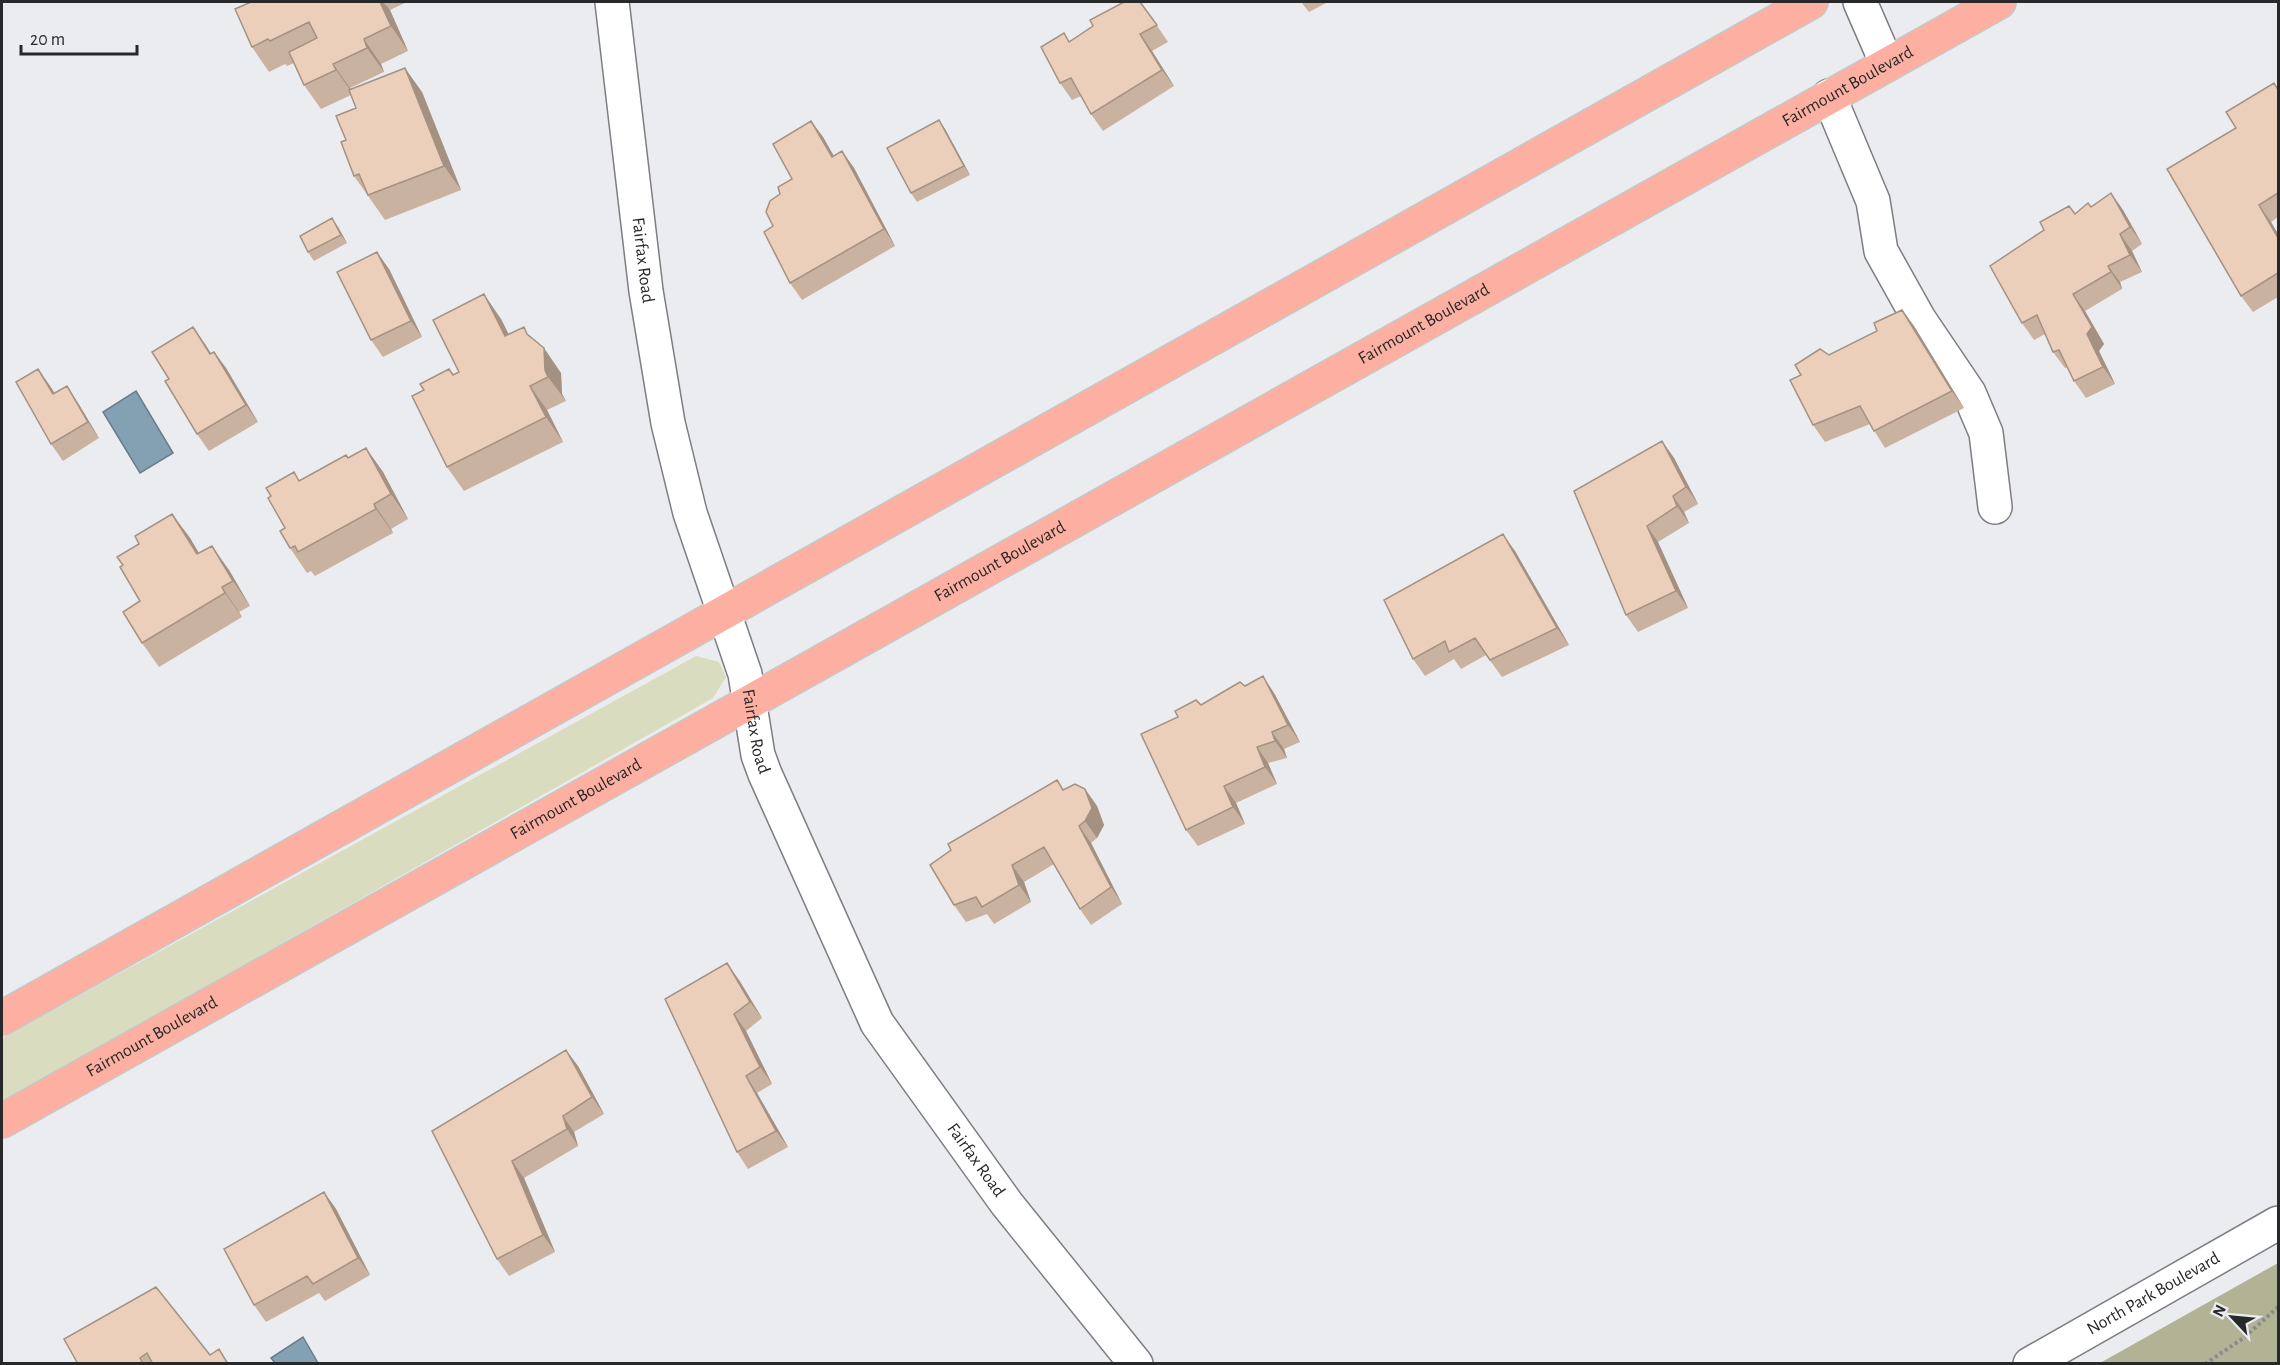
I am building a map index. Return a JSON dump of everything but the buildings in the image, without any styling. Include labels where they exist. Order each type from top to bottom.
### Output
[{"type":"main road","points":[[2,1018],[1811,2]]},
{"type":"main road","name":"Fairmount Boulevard","points":[[2,1121],[1999,2]]},
{"type":"street","name":"Fairfax Road","points":[[612,2],[646,291],[668,423],[690,513],[745,674],[758,755],[765,774],[878,1023],[1007,1204],[1136,1364]]},
{"type":"street","points":[[1860,2],[1887,64]]},
{"type":"street","points":[[1829,96],[1873,201],[1881,251],[1919,319],[1969,393],[1986,433],[1995,507]]},
{"type":"street","name":"North Park Boulevard","points":[[2030,1364],[2278,1223]]},
{"type":"path","points":[[2205,1364],[2245,1337],[2278,1307]]},
{"type":"green space","points":[[696,656],[719,662],[726,677],[713,698],[2,1103],[2,1038]]},
{"type":"green space","points":[[2278,1263],[2278,1363],[2100,1363]]},
{"type":"water","points":[[136,391],[173,453],[140,473],[103,412]]},
{"type":"water","points":[[303,1337],[318,1363],[275,1363],[271,1358]]}]
